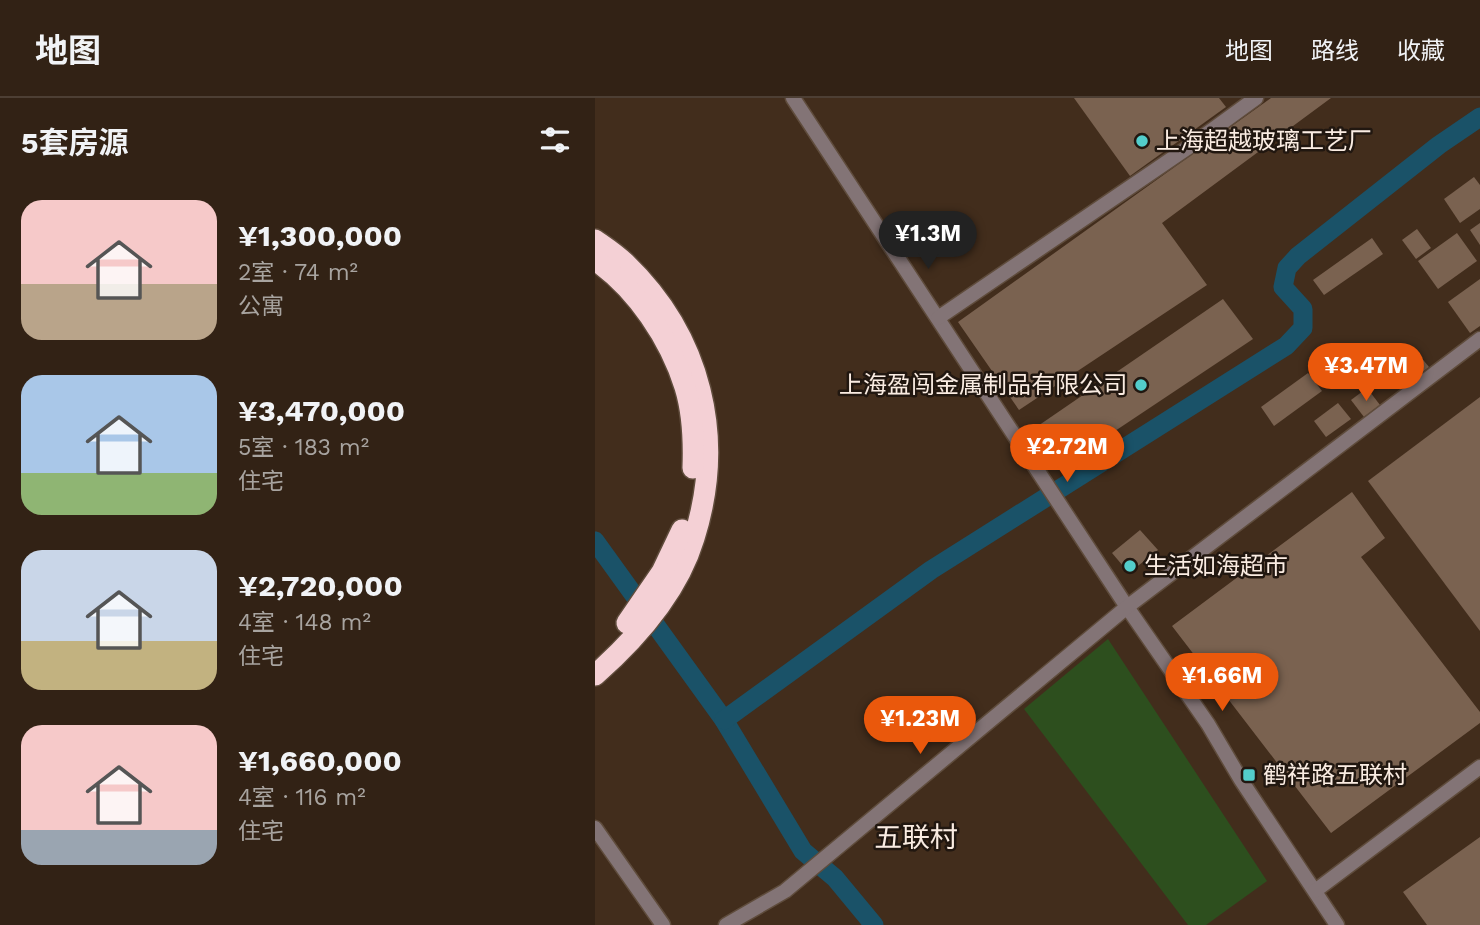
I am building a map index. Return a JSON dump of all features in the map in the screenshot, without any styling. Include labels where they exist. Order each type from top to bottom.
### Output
[{"type":"highway","points":[[595,240],[624,262],[656,298],[682,338],[699,382],[709,433],[705,486],[694,539],[668,576],[595,658]]},
{"type":"highway","points":[[595,260],[613,272],[642,306],[667,344],[685,387],[694,434],[693,485],[668,576],[646,623],[595,675]]},
{"type":"street","points":[[793,98],[1072,523],[1208,724],[1241,780],[1337,925]]},
{"type":"street","points":[[938,318],[1187,149],[1256,98]]},
{"type":"street","points":[[726,925],[785,891],[1128,607],[1480,339]]},
{"type":"street","points":[[1315,891],[1480,767]]},
{"type":"street","points":[[595,828],[663,925]]},
{"type":"green space","points":[[1108,639],[1267,881],[1206,925],[1188,925],[1024,709]]},
{"type":"building","name":"上海超越玻璃工艺厂","points":[[1074,98],[1219,98],[1226,107],[1130,176]]},
{"type":"building","points":[[1271,98],[1331,98],[1162,223],[1207,285],[1019,410],[958,322]]},
{"type":"building","points":[[1474,177],[1480,185],[1480,209],[1460,223],[1444,199]]},
{"type":"building","points":[[1480,223],[1480,245],[1470,230]]},
{"type":"building","points":[[1417,229],[1431,248],[1416,259],[1402,240]]},
{"type":"building","points":[[1457,233],[1477,261],[1438,289],[1418,261]]},
{"type":"building","points":[[1372,238],[1383,254],[1324,295],[1313,280]]},
{"type":"building","points":[[1480,279],[1480,326],[1470,333],[1448,302]]},
{"type":"building","name":"上海盈闯金属制品有限公司","points":[[1223,299],[1253,339],[1058,469],[1032,430]]},
{"type":"building","points":[[1415,350],[1429,367],[1409,382],[1396,365]]},
{"type":"building","points":[[1308,373],[1322,391],[1274,426],[1261,407]]},
{"type":"building","points":[[1367,388],[1380,405],[1364,417],[1351,400]]},
{"type":"building","points":[[1480,397],[1480,631],[1368,481]]},
{"type":"building","points":[[1338,403],[1351,419],[1326,437],[1314,421]]},
{"type":"building","points":[[1352,492],[1385,538],[1361,557],[1480,712],[1480,723],[1331,833],[1172,626]]},
{"type":"building","points":[[1140,530],[1158,550],[1129,573],[1112,553]]},
{"type":"building","points":[[1480,837],[1480,925],[1427,925],[1403,892]]},
{"type":"waterway","points":[[724,720],[931,570],[1286,346],[1303,328],[1303,309],[1283,287],[1287,268],[1298,256],[1439,145],[1480,117]]},
{"type":"waterway","points":[[595,541],[724,720],[803,851],[835,878],[874,925]]},
{"type":"place","name":"上海超越玻璃工艺厂","points":[[1142,141]]},
{"type":"place","name":"上海盈闯金属制品有限公司","points":[[1141,385]]},
{"type":"place","name":"生活如海超市","points":[[1130,566]]},
{"type":"place","name":"鹤祥路五联村","points":[[1249,775]]},
{"type":"district","name":"五联村","points":[[916,837]]}]
